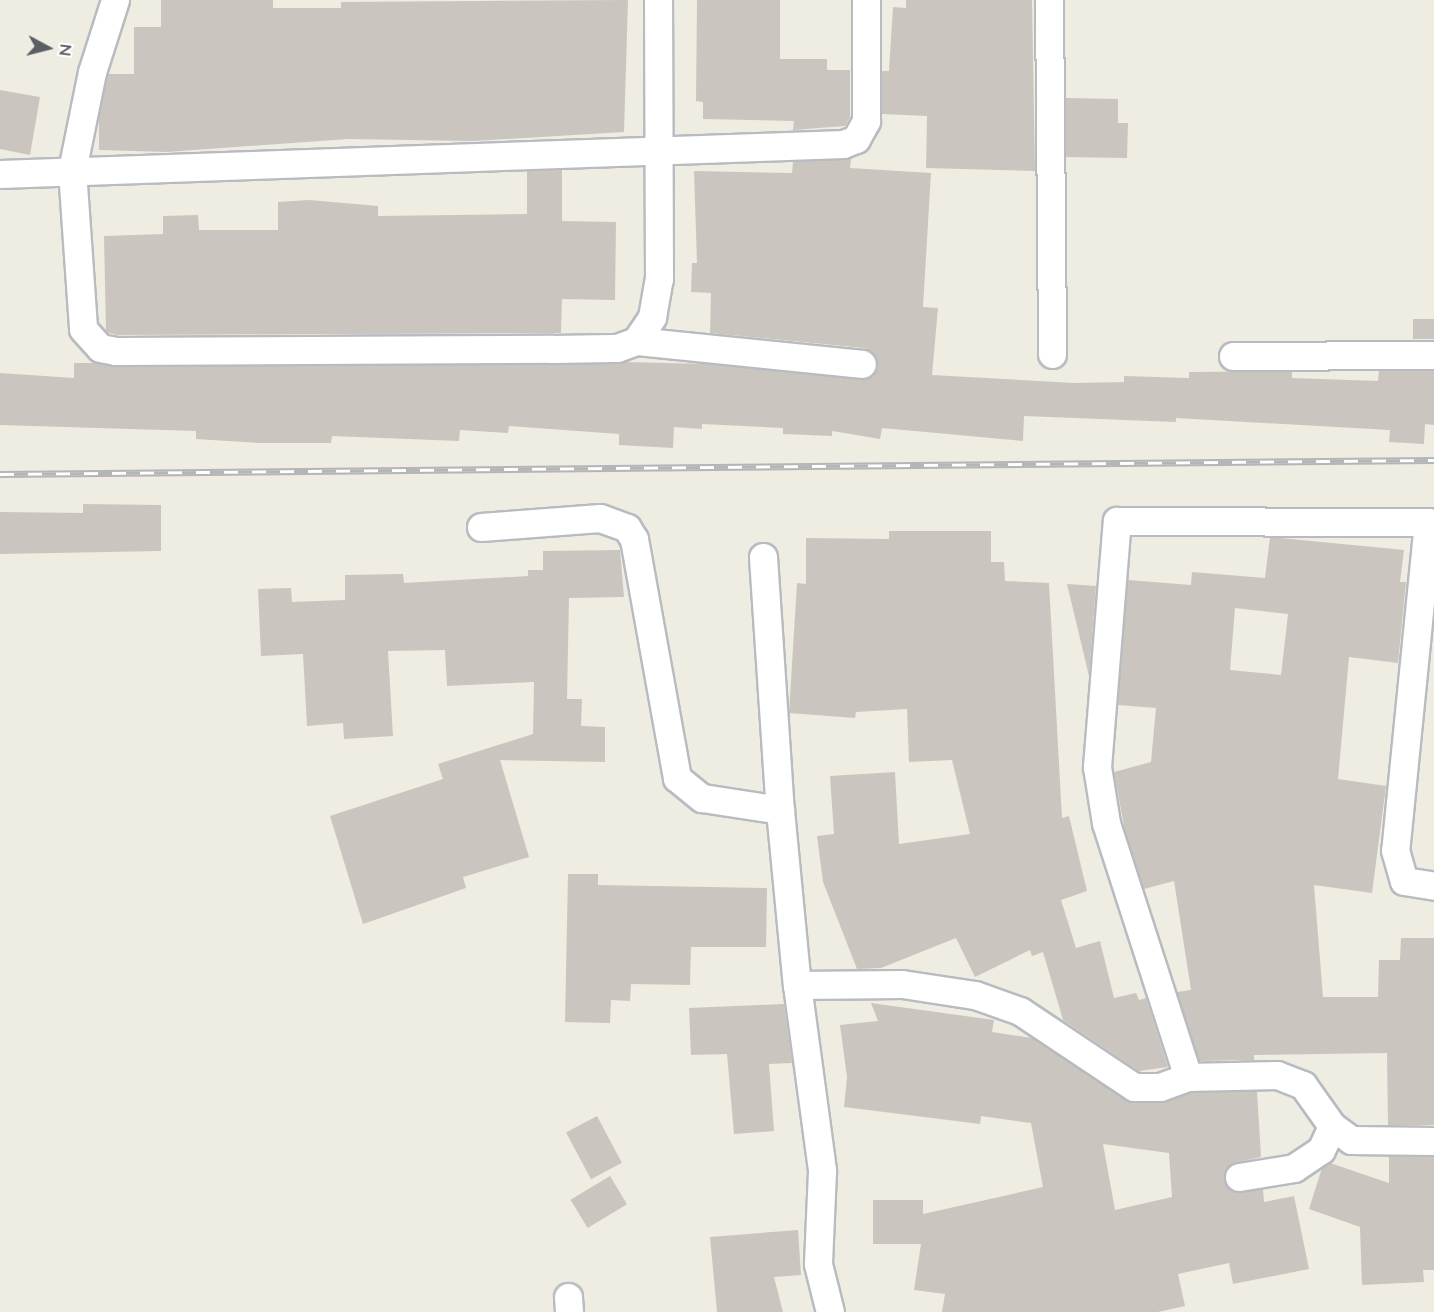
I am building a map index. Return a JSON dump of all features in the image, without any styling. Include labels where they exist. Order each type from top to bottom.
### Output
[{"type":"street","points":[[115,0],[92,72],[72,170],[83,329],[100,348],[552,349],[617,348],[636,341],[862,364]]},
{"type":"street","points":[[636,341],[652,317],[657,300],[658,0]]},
{"type":"street","points":[[0,174],[658,148],[843,144],[856,139],[866,121],[866,0]]},
{"type":"street","points":[[1049,0],[1052,354]]},
{"type":"street","points":[[1233,356],[1434,356]]},
{"type":"street","points":[[481,527],[600,518],[627,528],[634,539],[677,778],[702,798],[780,810]]},
{"type":"street","points":[[1188,1077],[1106,823],[1096,767],[1117,521],[1431,521],[1395,850],[1404,880],[1434,886]]},
{"type":"street","points":[[763,557],[780,810],[797,985],[822,1171],[818,1264],[830,1312]]},
{"type":"street","points":[[797,985],[902,984],[975,995],[1020,1011],[1134,1087],[1160,1088],[1188,1077],[1277,1075],[1292,1079],[1313,1095],[1332,1126],[1360,1143],[1434,1141]]},
{"type":"street","points":[[1239,1177],[1294,1168],[1321,1150],[1332,1126]]},
{"type":"building","points":[[161,0],[273,0],[273,8],[341,8],[341,2],[628,0],[624,132],[473,141],[348,139],[167,152],[99,150],[99,116],[108,74],[134,74],[134,27],[161,27]]},
{"type":"building","points":[[697,0],[780,0],[780,59],[827,59],[827,70],[850,70],[850,117],[845,126],[793,130],[794,121],[703,119],[703,102],[696,101]]},
{"type":"building","points":[[906,0],[1032,0],[1035,171],[926,168],[927,116],[882,114],[882,71],[889,71],[893,7],[906,8]]},
{"type":"building","points":[[0,90],[40,97],[30,155],[0,149]]},
{"type":"building","points":[[1066,98],[1118,99],[1118,123],[1128,123],[1127,158],[1066,157]]},
{"type":"building","points":[[851,158],[850,168],[931,173],[923,307],[938,308],[932,375],[1074,383],[1124,382],[1124,376],[1189,378],[1189,372],[1292,371],[1292,378],[1378,381],[1379,371],[1434,371],[1434,425],[1425,424],[1424,444],[1389,442],[1390,430],[1176,418],[1176,422],[1024,416],[1023,441],[882,428],[880,439],[832,431],[832,436],[783,434],[783,428],[702,424],[702,429],[674,427],[673,448],[619,445],[619,434],[509,426],[508,433],[460,430],[459,441],[332,436],[331,443],[260,443],[196,439],[196,431],[0,425],[0,373],[74,378],[74,363],[624,362],[710,364],[868,379],[878,365],[872,352],[864,348],[710,333],[711,293],[691,292],[692,263],[697,263],[694,171],[792,173],[793,162]]},
{"type":"building","points":[[562,170],[562,221],[616,222],[615,300],[562,299],[561,333],[117,335],[106,332],[104,236],[163,234],[163,216],[198,215],[199,230],[278,230],[278,202],[309,200],[378,206],[378,216],[527,214],[527,171]]},
{"type":"building","points":[[1413,319],[1434,319],[1434,339],[1413,339]]},
{"type":"building","points":[[83,504],[161,505],[161,551],[0,554],[0,512],[83,513]]},
{"type":"building","points":[[889,531],[991,531],[991,562],[1004,562],[1005,581],[1049,583],[1062,818],[1069,816],[1087,891],[1061,900],[1076,948],[1100,941],[1114,998],[1136,993],[1139,1000],[1146,998],[1168,1067],[1139,1071],[1063,1020],[1043,952],[1032,956],[1030,950],[975,977],[956,938],[881,968],[857,969],[823,882],[817,836],[834,834],[830,776],[895,772],[899,844],[970,834],[952,760],[909,762],[907,709],[856,712],[855,718],[789,713],[797,583],[806,584],[806,538],[889,539]]},
{"type":"building","points":[[1270,537],[1404,550],[1400,582],[1406,582],[1398,663],[1349,657],[1338,779],[1386,786],[1372,893],[1314,885],[1323,997],[1378,997],[1379,960],[1400,960],[1401,938],[1434,938],[1434,1125],[1388,1125],[1387,1053],[1254,1055],[1254,1060],[1199,1061],[1177,992],[1191,990],[1174,881],[1144,889],[1125,831],[1114,772],[1151,762],[1156,708],[1118,705],[1128,580],[1191,585],[1192,572],[1265,578]],"holes":[[[1235,608],[1288,614],[1281,675],[1230,670]]]},
{"type":"building","points":[[620,550],[624,597],[569,598],[567,699],[582,699],[581,726],[605,727],[605,762],[500,760],[529,857],[463,877],[466,888],[363,924],[330,816],[443,779],[438,764],[533,734],[534,682],[447,686],[445,650],[388,651],[393,736],[344,739],[343,723],[307,726],[303,654],[261,656],[258,589],[291,588],[292,602],[345,600],[345,575],[403,574],[404,583],[528,576],[528,570],[543,570],[543,551]]},
{"type":"building","points":[[1067,584],[1096,586],[1089,676]]},
{"type":"building","points":[[568,874],[598,874],[598,885],[767,888],[766,947],[691,947],[690,985],[631,984],[630,1001],[611,1000],[610,1023],[565,1022]]},
{"type":"building","points":[[871,1003],[994,1020],[992,1032],[1032,1038],[1133,1103],[1165,1102],[1191,1093],[1257,1091],[1261,1157],[1230,1164],[1224,1180],[1234,1192],[1263,1189],[1264,1202],[1294,1196],[1309,1269],[1233,1284],[1229,1263],[1178,1274],[1185,1306],[1158,1312],[942,1312],[945,1294],[914,1290],[921,1244],[873,1244],[873,1200],[923,1200],[923,1214],[1043,1187],[1031,1123],[981,1116],[980,1124],[844,1107],[847,1077],[840,1025],[878,1021]],"holes":[[[1103,1144],[1169,1153],[1172,1197],[1115,1210]]]},
{"type":"building","points":[[784,1004],[792,1063],[769,1064],[774,1131],[734,1134],[727,1054],[691,1055],[689,1008]]},
{"type":"building","points":[[597,1116],[622,1163],[591,1179],[566,1132]]},
{"type":"building","points":[[1389,1156],[1434,1157],[1434,1270],[1423,1270],[1424,1282],[1362,1285],[1360,1227],[1309,1209],[1322,1168],[1330,1163],[1389,1183]]},
{"type":"building","points":[[610,1176],[627,1204],[588,1228],[571,1200]]},
{"type":"building","points":[[798,1230],[801,1275],[774,1277],[783,1312],[717,1312],[710,1237]]},
{"type":"railway","points":[[0,474],[1434,460]]}]
